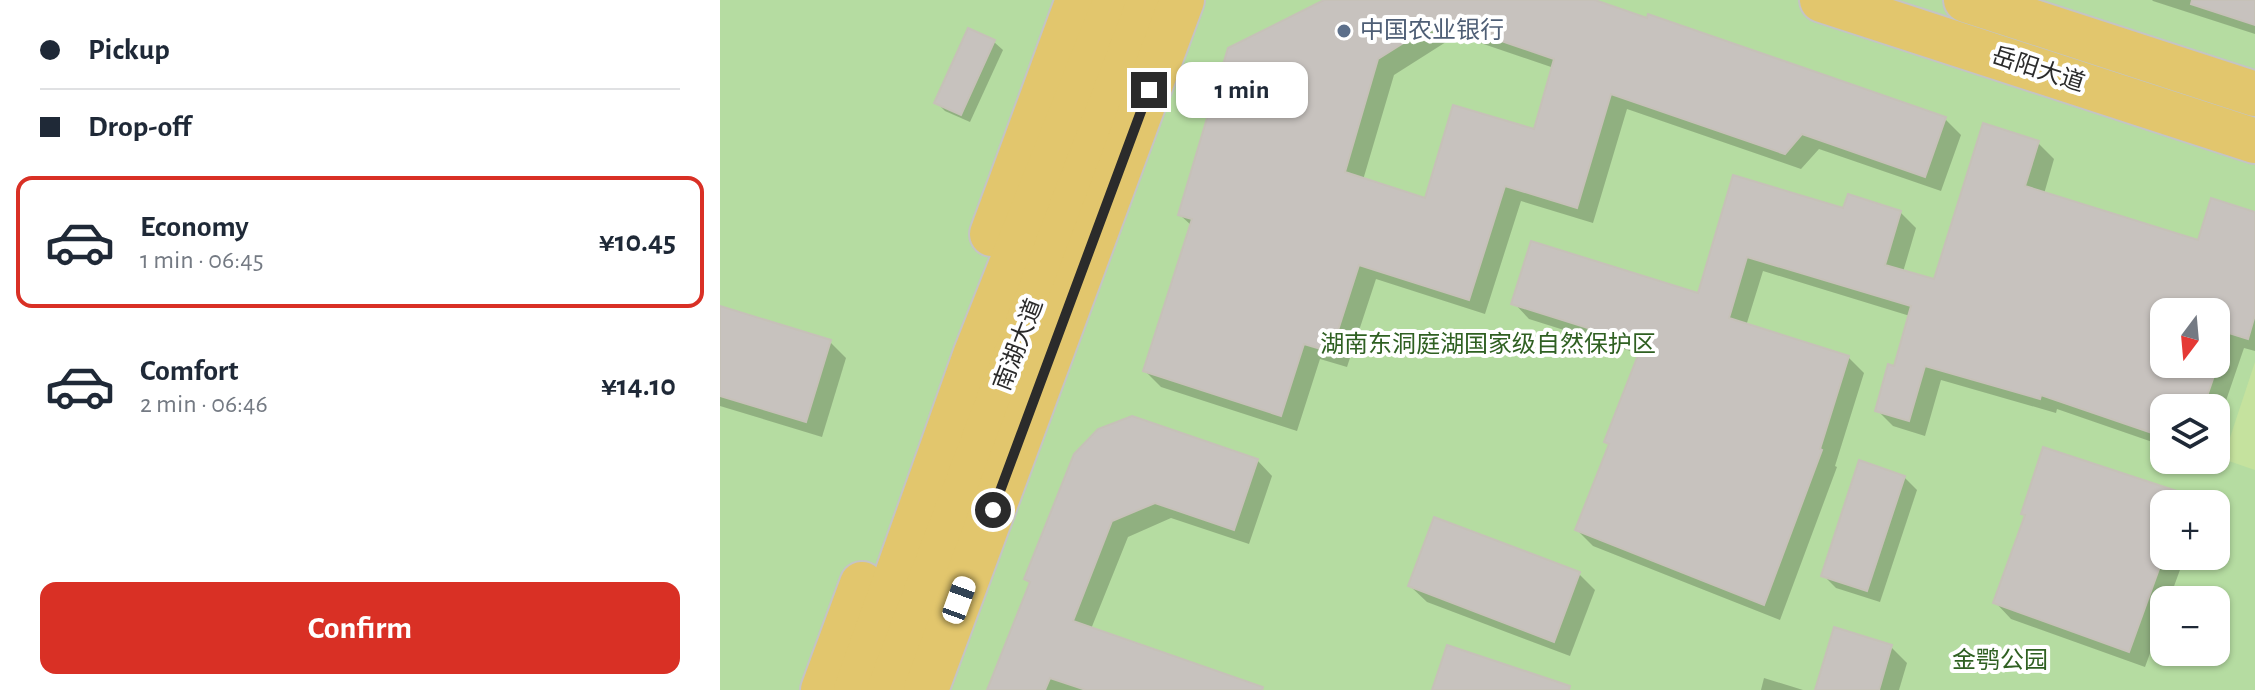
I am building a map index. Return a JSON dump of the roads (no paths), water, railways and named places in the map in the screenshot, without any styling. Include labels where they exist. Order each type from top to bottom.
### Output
[{"type":"main road","points":[[823,690],[1117,7],[1181,0],[926,690]]},
{"type":"main road","name":"岳阳大道","points":[[1822,0],[2255,141]]},
{"type":"main road","name":"岳阳大道","points":[[1966,0],[2255,94]]},
{"type":"main road","name":"南湖大道","points":[[856,690],[976,353],[1117,7]]},
{"type":"main road","name":"南湖大道","points":[[889,690],[1117,7]]},
{"type":"place","name":"中国农业银行","points":[[1344,31]]},
{"type":"park label","name":"湖南东洞庭湖国家级自然保护区","points":[[1488,345]]},
{"type":"park label","name":"金鹗公园","points":[[2000,661]]}]
